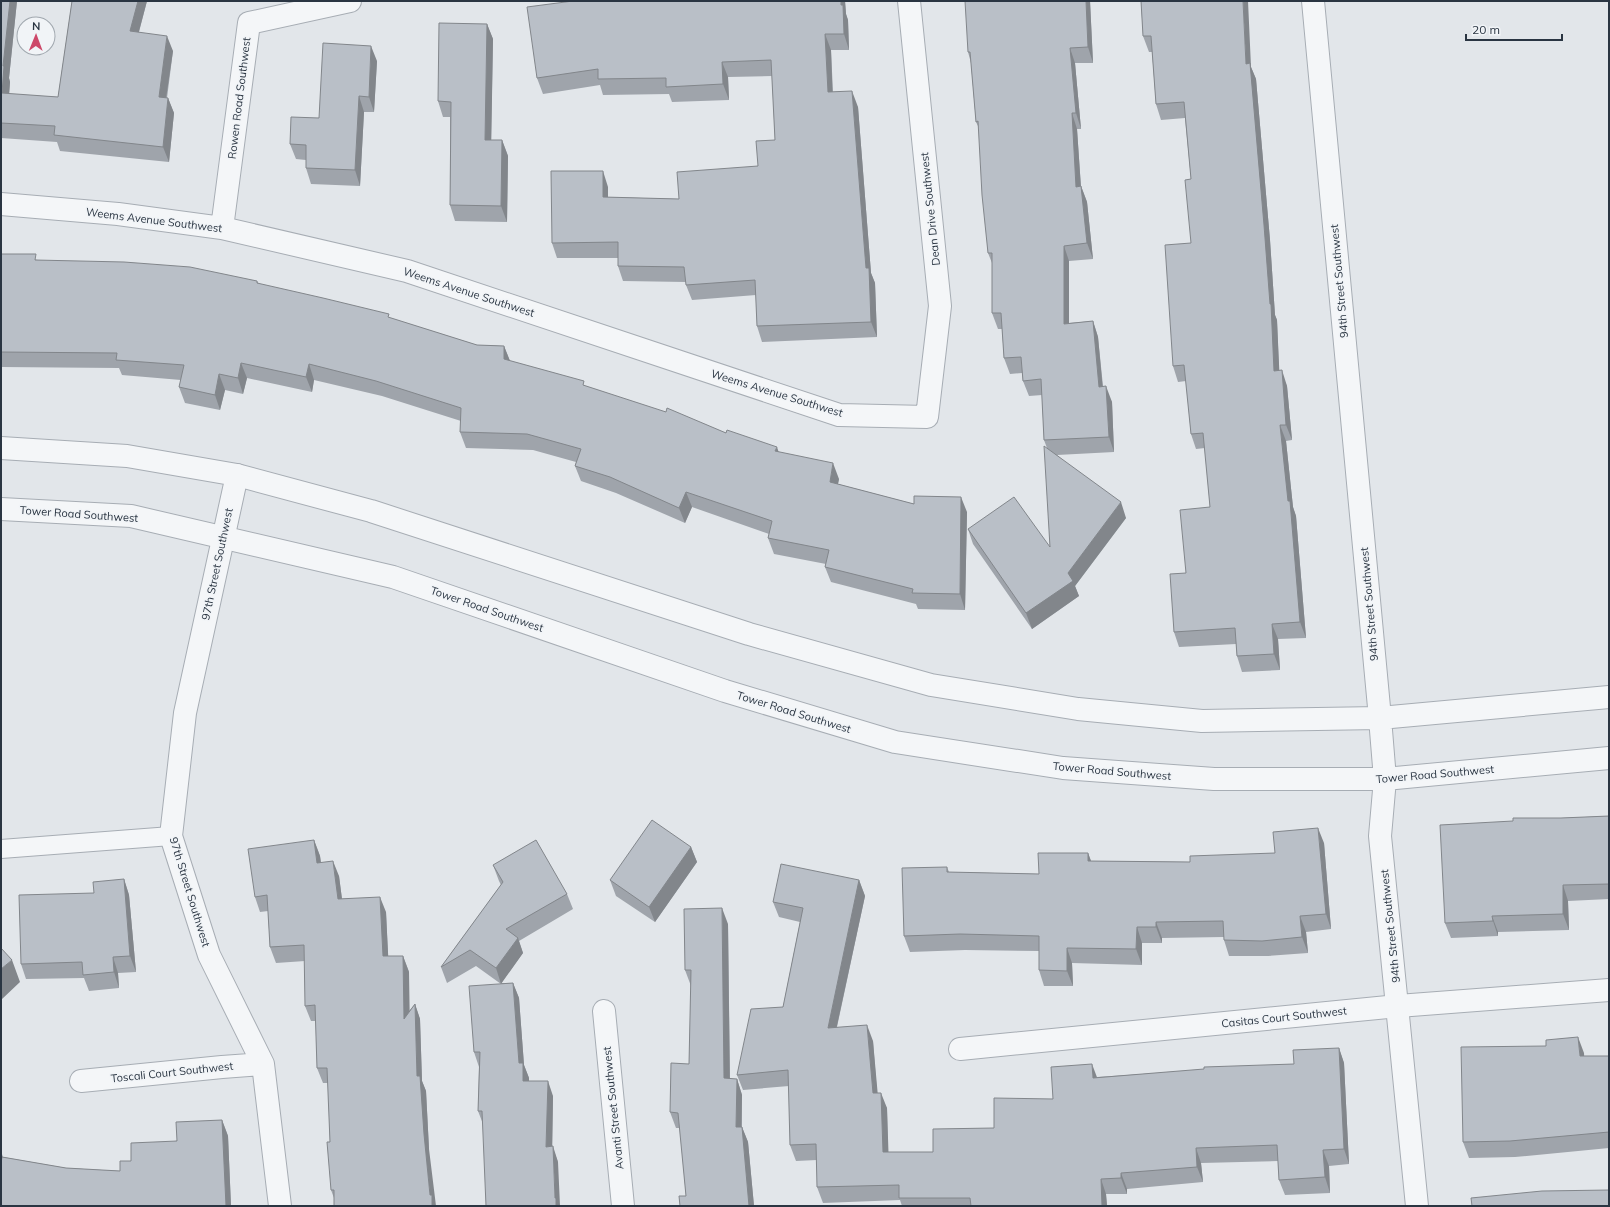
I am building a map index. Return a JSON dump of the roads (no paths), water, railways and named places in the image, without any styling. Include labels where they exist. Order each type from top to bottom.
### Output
[{"type":"street","name":"Rowen Road Southwest","points":[[222,228],[249,23],[350,1]]},
{"type":"street","name":"Dean Drive Southwest","points":[[910,1],[940,306],[927,417]]},
{"type":"street","name":"94th Street Southwest","points":[[1313,1],[1380,718],[1385,779],[1380,836],[1417,1206]]},
{"type":"street","name":"Weems Avenue Southwest","points":[[1,204],[118,214],[222,228],[407,271],[839,415],[927,417]]},
{"type":"street","points":[[1,448],[127,456],[237,475],[371,511],[748,634],[931,685],[1078,708],[1202,721],[1380,718],[1609,697]]},
{"type":"street","name":"97th Street Southwest","points":[[237,475],[185,713],[171,836],[209,955],[263,1064],[280,1206]]},
{"type":"street","name":"Tower Road Southwest","points":[[1,509],[131,516],[223,536],[393,577],[725,691],[895,742],[1063,768],[1214,779],[1385,779],[1609,758]]},
{"type":"street","name":"Casitas Court Southwest","points":[[960,1048],[1398,1006],[1609,990]]},
{"type":"street","name":"Avanti Street Southwest","points":[[604,1011],[623,1206]]},
{"type":"street","name":"Toscali Court Southwest","points":[[81,1081],[263,1064]]},
{"type":"lane","points":[[1,849],[171,836]]}]
